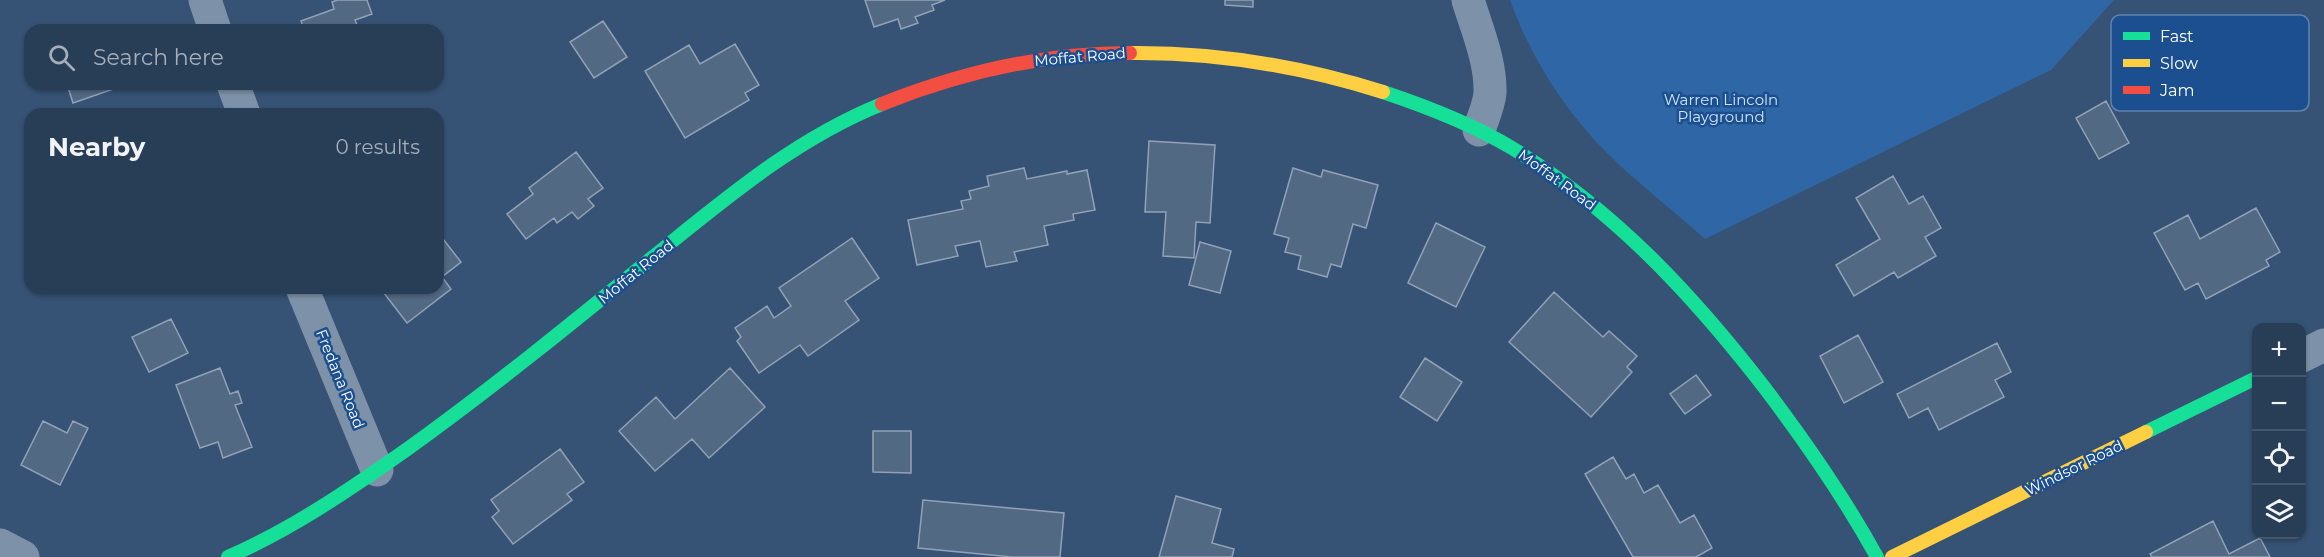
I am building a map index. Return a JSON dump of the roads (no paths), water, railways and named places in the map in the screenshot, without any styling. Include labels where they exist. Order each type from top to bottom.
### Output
[{"type":"street","points":[[205,0],[213,24]]},
{"type":"street","points":[[1468,0],[1489,76],[1490,94],[1479,130]]},
{"type":"street","name":"Moffat Road","points":[[228,557],[275,537],[462,411],[761,171],[834,126],[940,83],[1010,64],[1080,54],[1160,52],[1200,53],[1273,62],[1347,79],[1403,98],[1479,130],[1511,147],[1569,187],[1629,236],[1685,290],[1739,354],[1827,472],[1877,557]]},
{"type":"street","points":[[236,90],[241,108]]},
{"type":"street","name":"Fredana Road","points":[[304,294],[377,470]]},
{"type":"street","points":[[2306,354],[2324,345]]},
{"type":"street","name":"Windsor Road","points":[[1892,557],[2252,380]]},
{"type":"street","points":[[0,545],[23,557]]},
{"type":"park label","name":"Warren Lincoln Playground","points":[[1721,108]]}]
